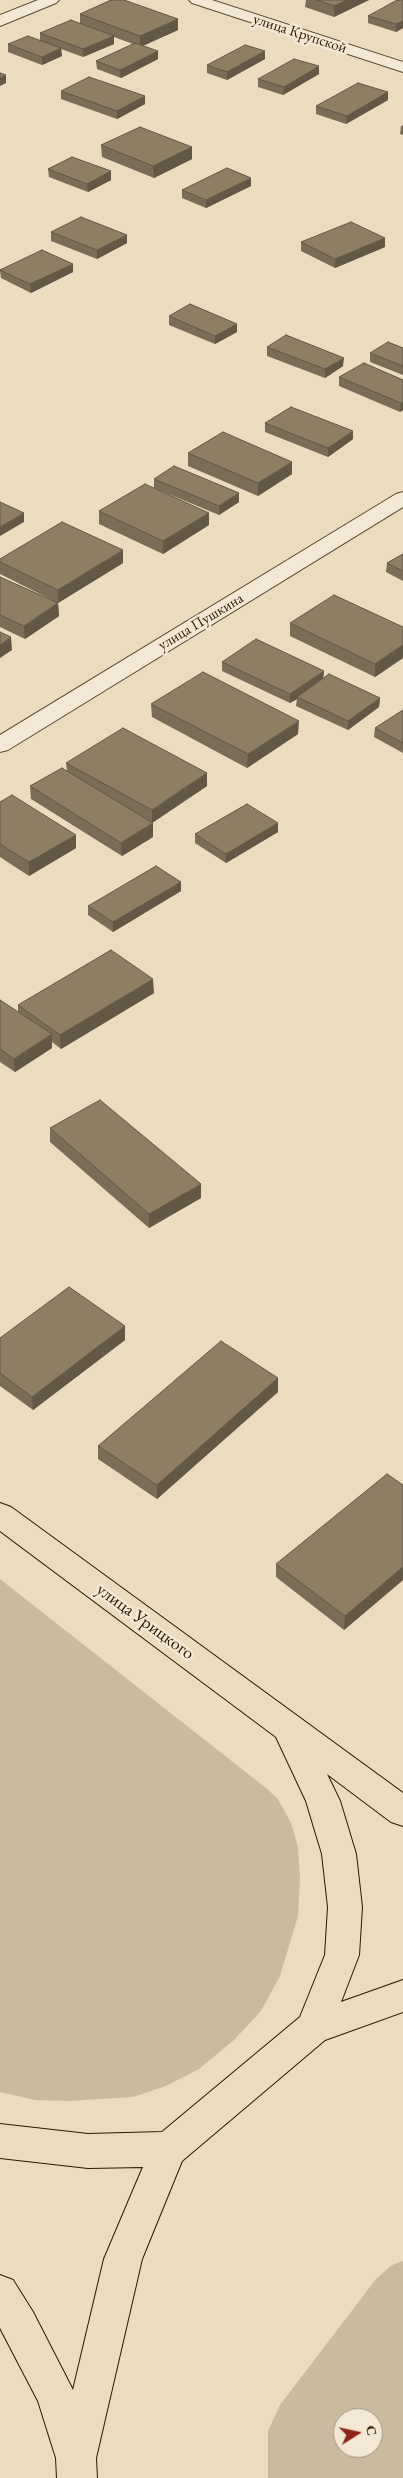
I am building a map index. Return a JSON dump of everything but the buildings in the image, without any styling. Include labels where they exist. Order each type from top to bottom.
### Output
[{"type":"main road","name":"улица Урицкого","points":[[0,1515],[403,1812]]},
{"type":"main road","points":[[289,1728],[323,1801],[339,1854],[345,1907],[342,1955],[313,2028]]},
{"type":"main road","points":[[77,2468],[123,2259],[169,2149],[313,2028],[403,1996]]},
{"type":"main road","points":[[0,2141],[13,2144],[88,2151],[169,2149]]},
{"type":"main road","points":[[0,2293],[20,2324],[55,2394],[77,2468]]},
{"type":"street","points":[[0,22],[51,0]]},
{"type":"street","name":"улица Крупской","points":[[197,0],[403,67]]},
{"type":"street","name":"улица Пушкина","points":[[0,745],[403,498]]},
{"type":"shaded area","points":[[0,1579],[266,1788],[278,1799],[291,1823],[298,1847],[300,1878],[298,1916],[280,1976],[261,2011],[235,2039],[199,2069],[166,2086],[133,2097],[69,2101],[35,2100],[0,2092]]},
{"type":"shaded area","points":[[403,2261],[403,2478],[268,2478],[268,2431],[280,2405],[376,2279],[392,2265]]}]
